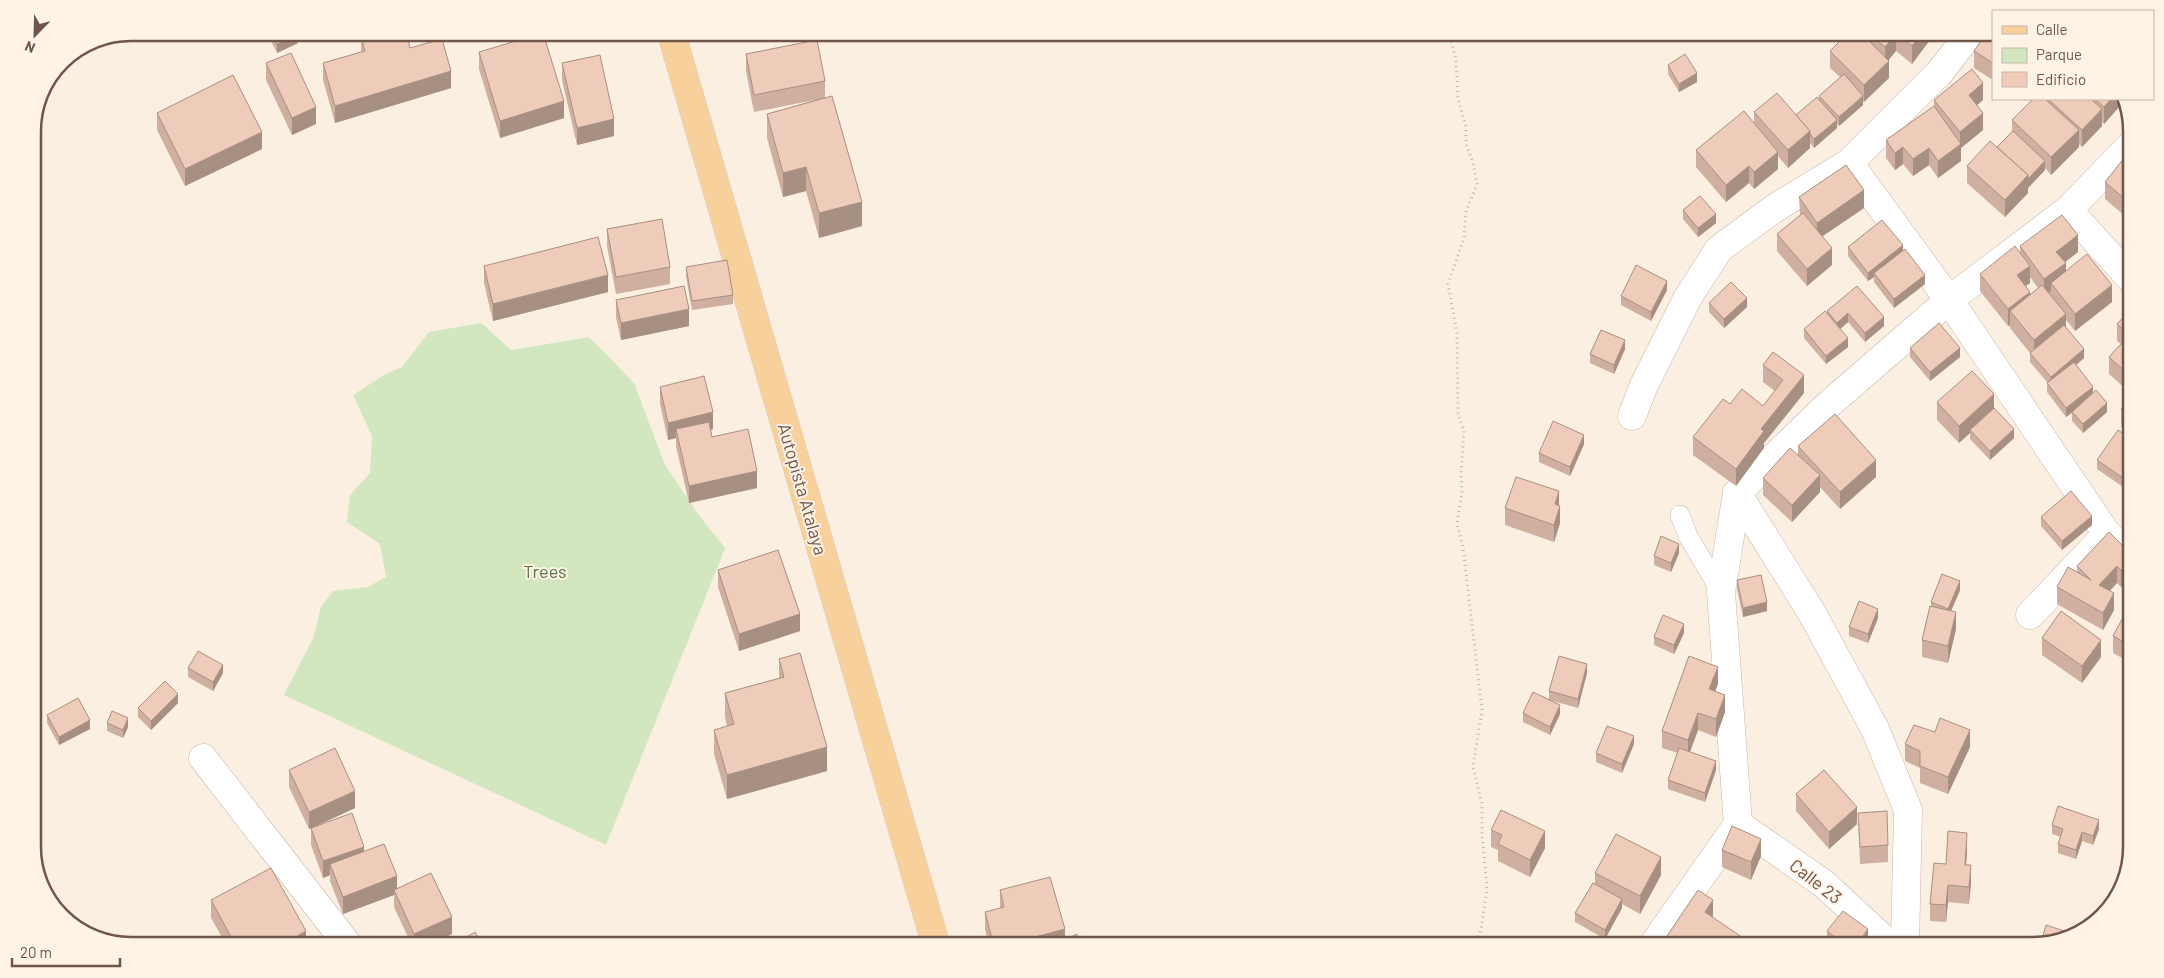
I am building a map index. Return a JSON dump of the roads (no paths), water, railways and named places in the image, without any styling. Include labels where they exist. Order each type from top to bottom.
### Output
[{"type":"main road","name":"Autopista Atalaya","points":[[674,41],[933,937]]},
{"type":"street","points":[[1632,416],[1644,385],[1687,298],[1719,249],[1775,208],[1849,163],[1940,73],[1964,41]]},
{"type":"street","points":[[1659,937],[1738,824],[1720,592],[1737,493],[1828,405],[1949,300],[2068,210],[2123,153]]},
{"type":"street","points":[[1849,163],[2123,544],[2030,615]]},
{"type":"street","points":[[2068,210],[2123,270]]},
{"type":"street","points":[[1737,493],[1813,614],[1871,721],[1908,810],[1906,937]]},
{"type":"street","points":[[202,758],[341,937]]},
{"type":"street","name":"Calle 23","points":[[1738,824],[1824,884],[1880,937]]},
{"type":"lane","points":[[1680,515],[1688,536],[1720,592]]},
{"type":"park label","name":"Trees","points":[[545,571]]}]
